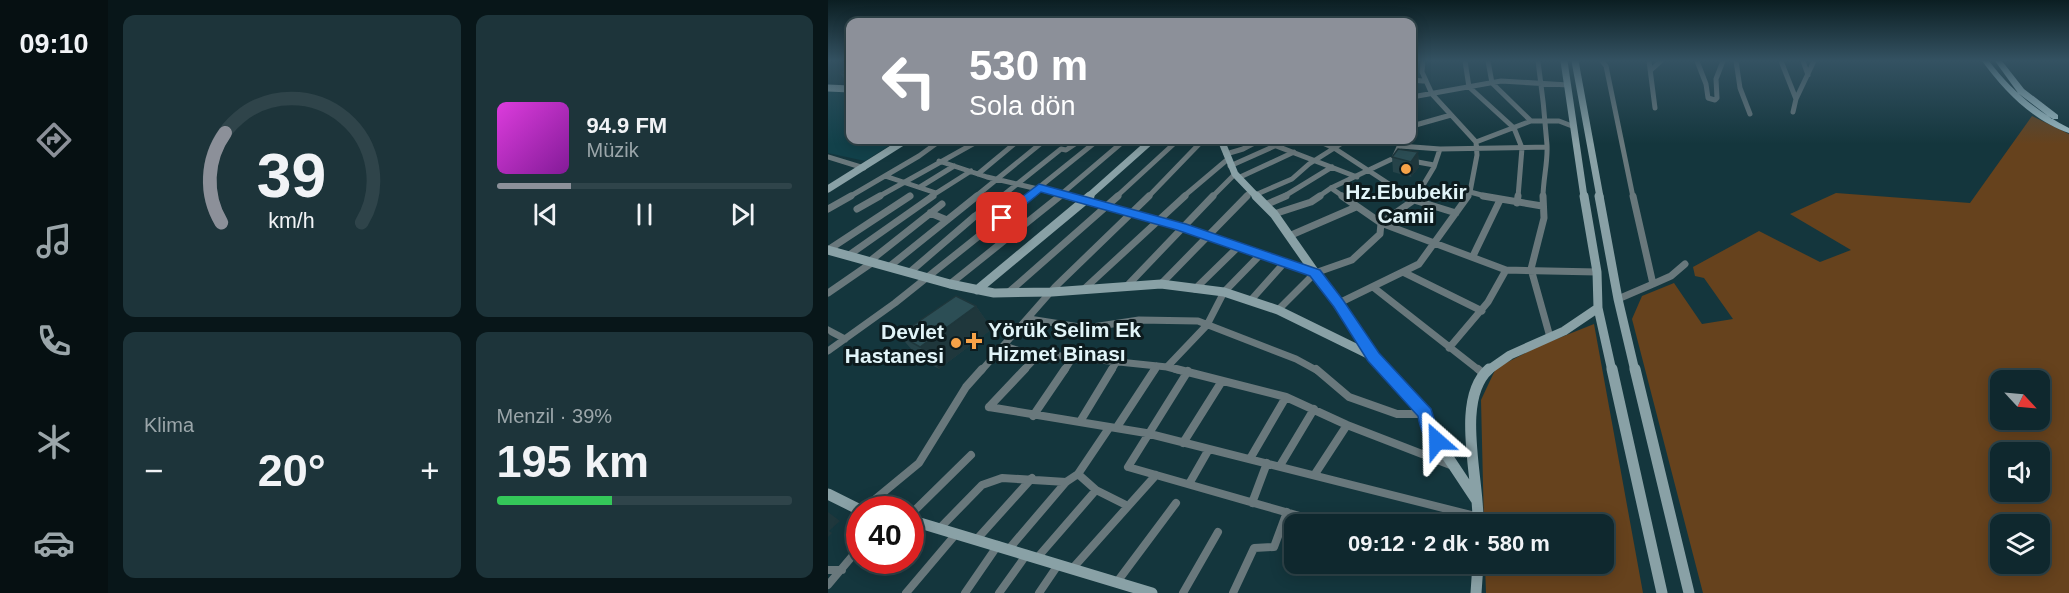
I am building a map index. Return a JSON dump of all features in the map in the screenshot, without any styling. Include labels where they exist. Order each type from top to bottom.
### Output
[{"type":"main road","points":[[2006,89],[2035,113],[2069,131]]},
{"type":"main road","points":[[2019,89],[2033,103],[2069,124]]},
{"type":"street","points":[[1339,303],[1405,273],[1419,264],[1470,192],[1477,145],[1428,89]]},
{"type":"street","points":[[1416,96],[1458,89]]},
{"type":"street","points":[[1471,89],[1514,128],[1522,148],[1517,203]]},
{"type":"street","points":[[1498,89],[1532,121]]},
{"type":"street","points":[[1543,89],[1545,109],[1543,122],[1547,147],[1542,206],[1544,218],[1531,269],[1550,337]]},
{"type":"street","points":[[1568,89],[1572,126],[1597,272],[1598,308],[1662,593]]},
{"type":"street","points":[[1579,89],[1591,162],[1618,299],[1689,593]]},
{"type":"street","points":[[1610,89],[1653,284]]},
{"type":"street","points":[[1653,89],[1655,108]]},
{"type":"street","points":[[1707,89],[1708,98],[1715,100],[1717,89]]},
{"type":"street","points":[[1740,89],[1750,114]]},
{"type":"street","points":[[1792,89],[1796,99]]},
{"type":"street","points":[[1793,112],[1801,89]]},
{"type":"street","points":[[1416,125],[1451,115]]},
{"type":"street","points":[[1477,145],[1532,121],[1559,122],[1572,126]]},
{"type":"street","points":[[828,189],[900,144]]},
{"type":"street","points":[[828,210],[935,144]]},
{"type":"street","points":[[857,209],[972,144]]},
{"type":"street","points":[[849,255],[926,199],[974,172],[1013,144]]},
{"type":"street","points":[[890,266],[1040,144]]},
{"type":"street","points":[[910,272],[975,216],[1061,149],[1066,150],[1075,144]]},
{"type":"street","points":[[1083,144],[1090,147]]},
{"type":"street","points":[[828,351],[928,277],[1093,144]]},
{"type":"street","points":[[950,284],[1120,144]]},
{"type":"street","points":[[977,290],[1147,144]]},
{"type":"street","points":[[1008,293],[1053,255],[1174,144]]},
{"type":"street","points":[[879,496],[919,464],[966,387],[1052,292],[1199,144]]},
{"type":"street","points":[[1223,144],[1231,166],[1274,214],[1339,303],[1374,357],[1425,414],[1428,427],[1477,501]]},
{"type":"street","points":[[1126,287],[1182,227],[1243,149],[1252,144]]},
{"type":"street","points":[[1272,144],[1357,177]]},
{"type":"street","points":[[1082,290],[1156,220],[1231,166],[1281,144]]},
{"type":"street","points":[[1325,144],[1414,200],[1456,213]]},
{"type":"street","points":[[1161,284],[1206,236],[1253,193],[1292,179],[1314,160],[1340,144]]},
{"type":"street","points":[[1274,214],[1311,202],[1331,188],[1394,158],[1400,146],[1440,149],[1477,145],[1547,147]]},
{"type":"street","points":[[1278,310],[1315,273],[1352,260],[1380,234],[1381,223],[1414,200],[1434,165],[1440,149]]},
{"type":"street","points":[[1231,166],[1278,163],[1294,152]]},
{"type":"street","points":[[828,157],[864,168]]},
{"type":"street","points":[[1394,158],[1434,165]]},
{"type":"street","points":[[939,161],[998,180],[1020,183],[1182,227],[1315,273]]},
{"type":"street","points":[[920,187],[954,166]]},
{"type":"street","points":[[1265,205],[1292,193],[1332,167]]},
{"type":"street","points":[[885,176],[936,193]]},
{"type":"street","points":[[1331,188],[1381,223],[1506,270],[1597,272]]},
{"type":"street","points":[[828,250],[910,196],[891,189]]},
{"type":"street","points":[[1470,192],[1500,200],[1542,206]]},
{"type":"street","points":[[828,293],[872,261],[942,204],[926,199]]},
{"type":"street","points":[[1473,256],[1500,200]]},
{"type":"street","points":[[1289,236],[1356,207]]},
{"type":"street","points":[[930,213],[947,220]]},
{"type":"street","points":[[1195,289],[1239,246]]},
{"type":"street","points":[[828,250],[977,290],[1008,293],[1052,292],[1161,284],[1224,292],[1278,310],[1374,357]]},
{"type":"street","points":[[1167,367],[1207,325],[1224,292],[1261,254]]},
{"type":"street","points":[[1251,300],[1285,262]]},
{"type":"street","points":[[1618,299],[1671,276],[1685,264]]},
{"type":"street","points":[[1449,348],[1482,312],[1497,290],[1506,270]]},
{"type":"street","points":[[1405,273],[1482,312]]},
{"type":"street","points":[[1373,288],[1484,374]]},
{"type":"street","points":[[1478,514],[1471,421],[1477,381],[1494,364],[1514,352],[1562,333],[1598,308]]},
{"type":"street","points":[[1029,319],[1086,328],[1139,320],[1198,321],[1296,359],[1321,372],[1349,397],[1397,414],[1425,414]]},
{"type":"street","points":[[828,330],[845,339]]},
{"type":"street","points":[[1005,346],[1023,352],[1041,352],[1167,367],[1286,397],[1347,425],[1455,467]]},
{"type":"street","points":[[1041,352],[989,407],[1032,416],[1081,420],[1251,457],[1454,514]]},
{"type":"street","points":[[1032,416],[1073,357]]},
{"type":"street","points":[[1081,420],[1117,361]]},
{"type":"street","points":[[965,593],[1003,548],[1066,482],[1078,474],[1157,366]]},
{"type":"street","points":[[1188,371],[1128,467],[1294,514]]},
{"type":"street","points":[[1184,443],[1222,381]]},
{"type":"street","points":[[1251,457],[1286,397]]},
{"type":"street","points":[[1281,465],[1314,409]]},
{"type":"street","points":[[1315,474],[1347,425]]},
{"type":"street","points":[[1189,484],[1209,449]]},
{"type":"street","points":[[924,501],[971,455]]},
{"type":"street","points":[[1252,503],[1267,463]]},
{"type":"street","points":[[1078,474],[1096,490],[1128,506]]},
{"type":"street","points":[[1072,569],[1156,475]]},
{"type":"street","points":[[939,529],[982,485],[1002,478],[1032,478],[1066,482]]},
{"type":"street","points":[[977,539],[1032,478]]},
{"type":"street","points":[[999,593],[1096,490]]},
{"type":"street","points":[[828,494],[846,503]]},
{"type":"street","points":[[1117,582],[1176,503]]},
{"type":"street","points":[[1233,593],[1254,548],[1274,547],[1287,512]]},
{"type":"street","points":[[924,524],[1152,593]]},
{"type":"street","points":[[1182,593],[1218,532]]},
{"type":"street","points":[[906,593],[956,534]]},
{"type":"street","points":[[828,585],[846,565]]},
{"type":"street","points":[[1039,593],[1058,565]]},
{"type":"street","points":[[828,570],[842,570]]},
{"type":"street","points":[[1475,574],[1476,593]]},
{"type":"shaded area","points":[[828,90],[846,91],[846,144],[892,144],[865,161],[828,153]]},
{"type":"shaded area","points":[[2032,116],[2069,134],[2069,593],[1703,593],[1632,319],[1642,296],[1674,283],[1702,324],[1733,319],[1704,278],[1695,276],[1693,267],[1759,231],[1820,262],[1851,250],[1790,214],[1836,193],[1970,203]]},
{"type":"shaded area","points":[[1594,324],[1643,593],[1486,593],[1485,574],[1614,574],[1614,514],[1484,514],[1481,400],[1496,368],[1539,346]]},
{"type":"building","points":[[1398,149],[1418,152],[1411,162],[1392,157]]},
{"type":"building","points":[[956,296],[976,306],[920,347],[899,335]]},
{"type":"place","name":"Hz.Ebubekir Camii","points":[[1406,169]]},
{"type":"place","name":"Yörük Selim Ek Hizmet Binası","points":[[974,341]]},
{"type":"place","name":"Devlet Hastanesi","points":[[956,343]]},
{"type":"route","points":[[1002,218],[1039,188],[1182,227],[1315,273],[1339,303],[1374,357],[1425,414],[1428,427],[1437,441]]}]
